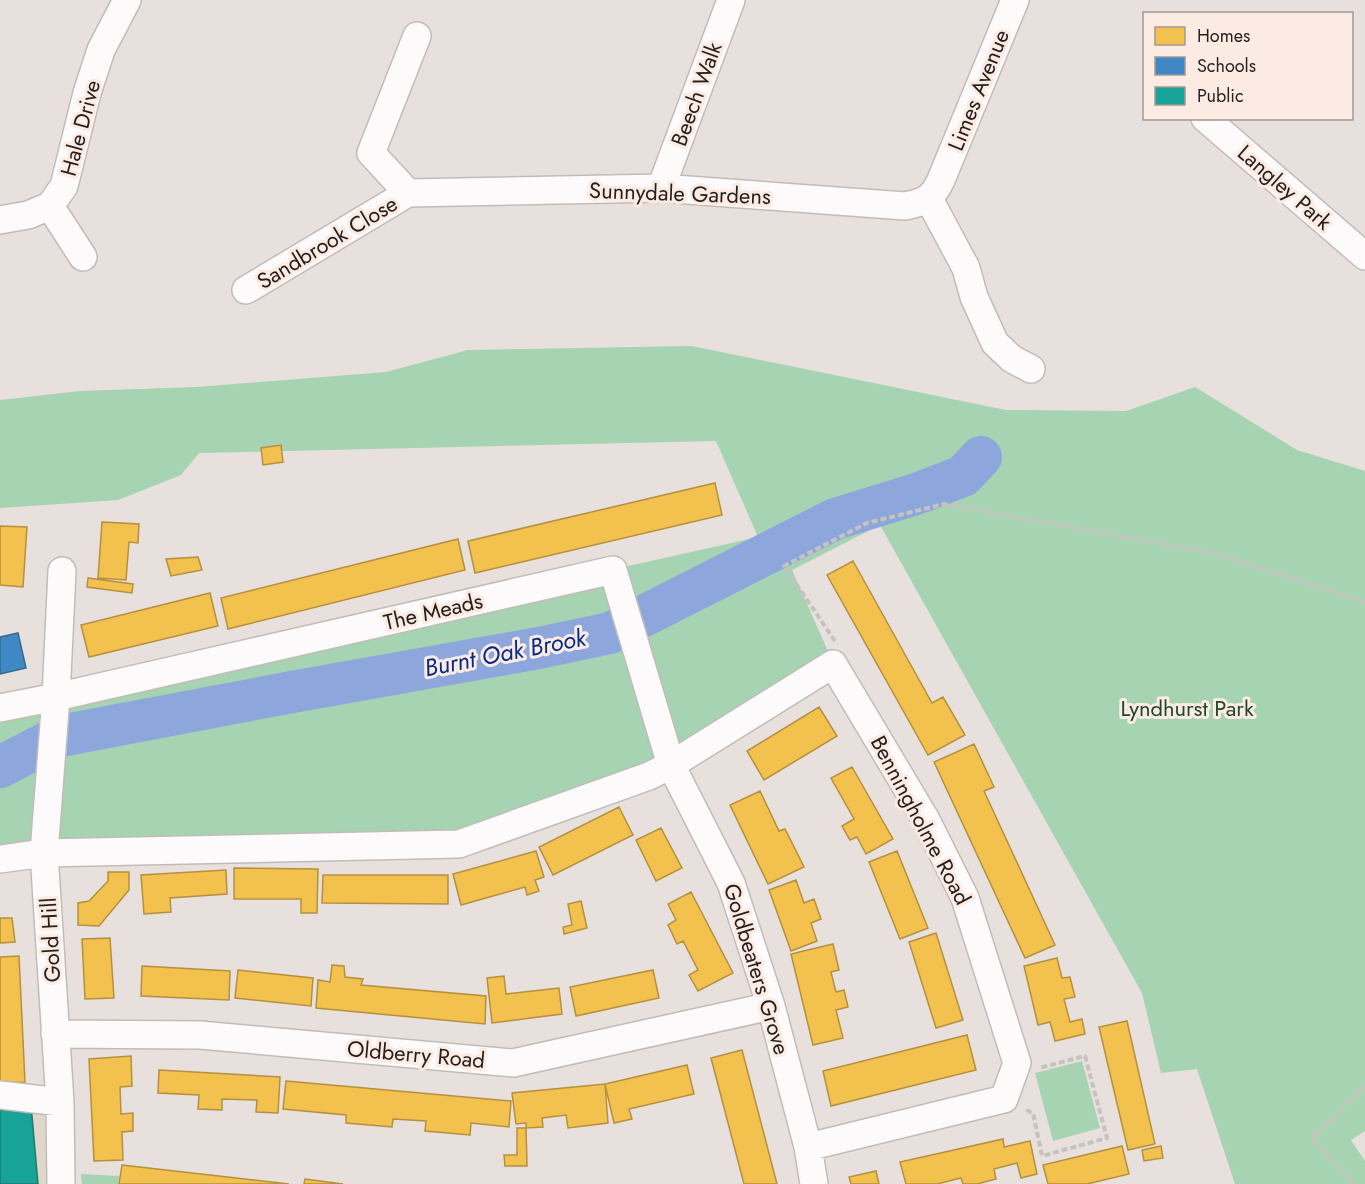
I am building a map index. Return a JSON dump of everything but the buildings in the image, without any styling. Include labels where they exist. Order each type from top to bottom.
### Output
[{"type":"street","name":"Hale Drive","points":[[51,206],[64,186],[87,93],[101,50],[127,0]]},
{"type":"street","name":"Beech Walk","points":[[661,188],[731,0]]},
{"type":"street","name":"Limes Avenue","points":[[935,190],[1015,0]]},
{"type":"street","points":[[408,193],[371,153],[417,36]]},
{"type":"street","name":"Langley Park","points":[[1207,120],[1365,256]]},
{"type":"street","name":"Sunnydale Gardens","points":[[408,193],[661,188],[905,206],[919,204],[935,190]]},
{"type":"street","points":[[935,190],[966,268],[974,297],[995,343],[1012,359],[1031,369]]},
{"type":"street","name":"Sandbrook Close","points":[[246,290],[408,193]]},
{"type":"street","points":[[0,220],[28,215],[51,206],[83,257]]},
{"type":"street","name":"The Meads","points":[[0,708],[613,570],[671,765]]},
{"type":"street","points":[[56,697],[62,571]]},
{"type":"street","points":[[0,859],[44,853],[459,844],[648,776],[671,765],[833,664]]},
{"type":"street","name":"Benningholme Road","points":[[833,664],[926,820],[965,898],[1017,1063],[1008,1087]]},
{"type":"street","name":"Gold Hill","points":[[56,697],[44,853],[60,1102],[62,1184]]},
{"type":"street","name":"Goldbeaters Grove","points":[[671,765],[731,882],[771,1006],[808,1147],[814,1184]]},
{"type":"street","name":"Oldberry Road","points":[[55,1034],[200,1035],[513,1063],[771,1006]]},
{"type":"street","points":[[808,1147],[1008,1087]]},
{"type":"street","points":[[0,1095],[60,1102]]},
{"type":"path","points":[[833,664],[837,644],[784,566],[867,523],[944,504],[1217,554],[1365,602]]},
{"type":"path","points":[[1085,1056],[1107,1138],[1042,1156],[1033,1113],[1008,1087],[1085,1056]]},
{"type":"path","points":[[1353,1184],[1312,1138],[1365,1085]]},
{"type":"shaded area","points":[[0,1095],[60,1102],[61,1184],[0,1184]]},
{"type":"green space","name":"Lyndhurst Park","points":[[692,346],[1006,410],[1126,411],[1195,387],[1297,450],[1365,471],[1365,1131],[1351,1140],[1365,1161],[1365,1184],[1235,1184],[1197,1069],[1161,1073],[1142,993],[880,525],[792,570],[835,667],[671,765],[459,844],[0,859],[0,707],[758,537],[716,441],[199,453],[181,475],[118,500],[0,508],[0,400],[80,391],[197,387],[386,372],[468,350]]},
{"type":"green space","points":[[1082,1061],[1100,1128],[1053,1141],[1035,1073]]},
{"type":"green space","points":[[81,1174],[119,1176],[118,1184],[82,1184]]},
{"type":"waterway","name":"Burnt Oak Brook","points":[[0,767],[60,736],[610,633],[835,519],[916,494],[963,476],[981,457]]}]
